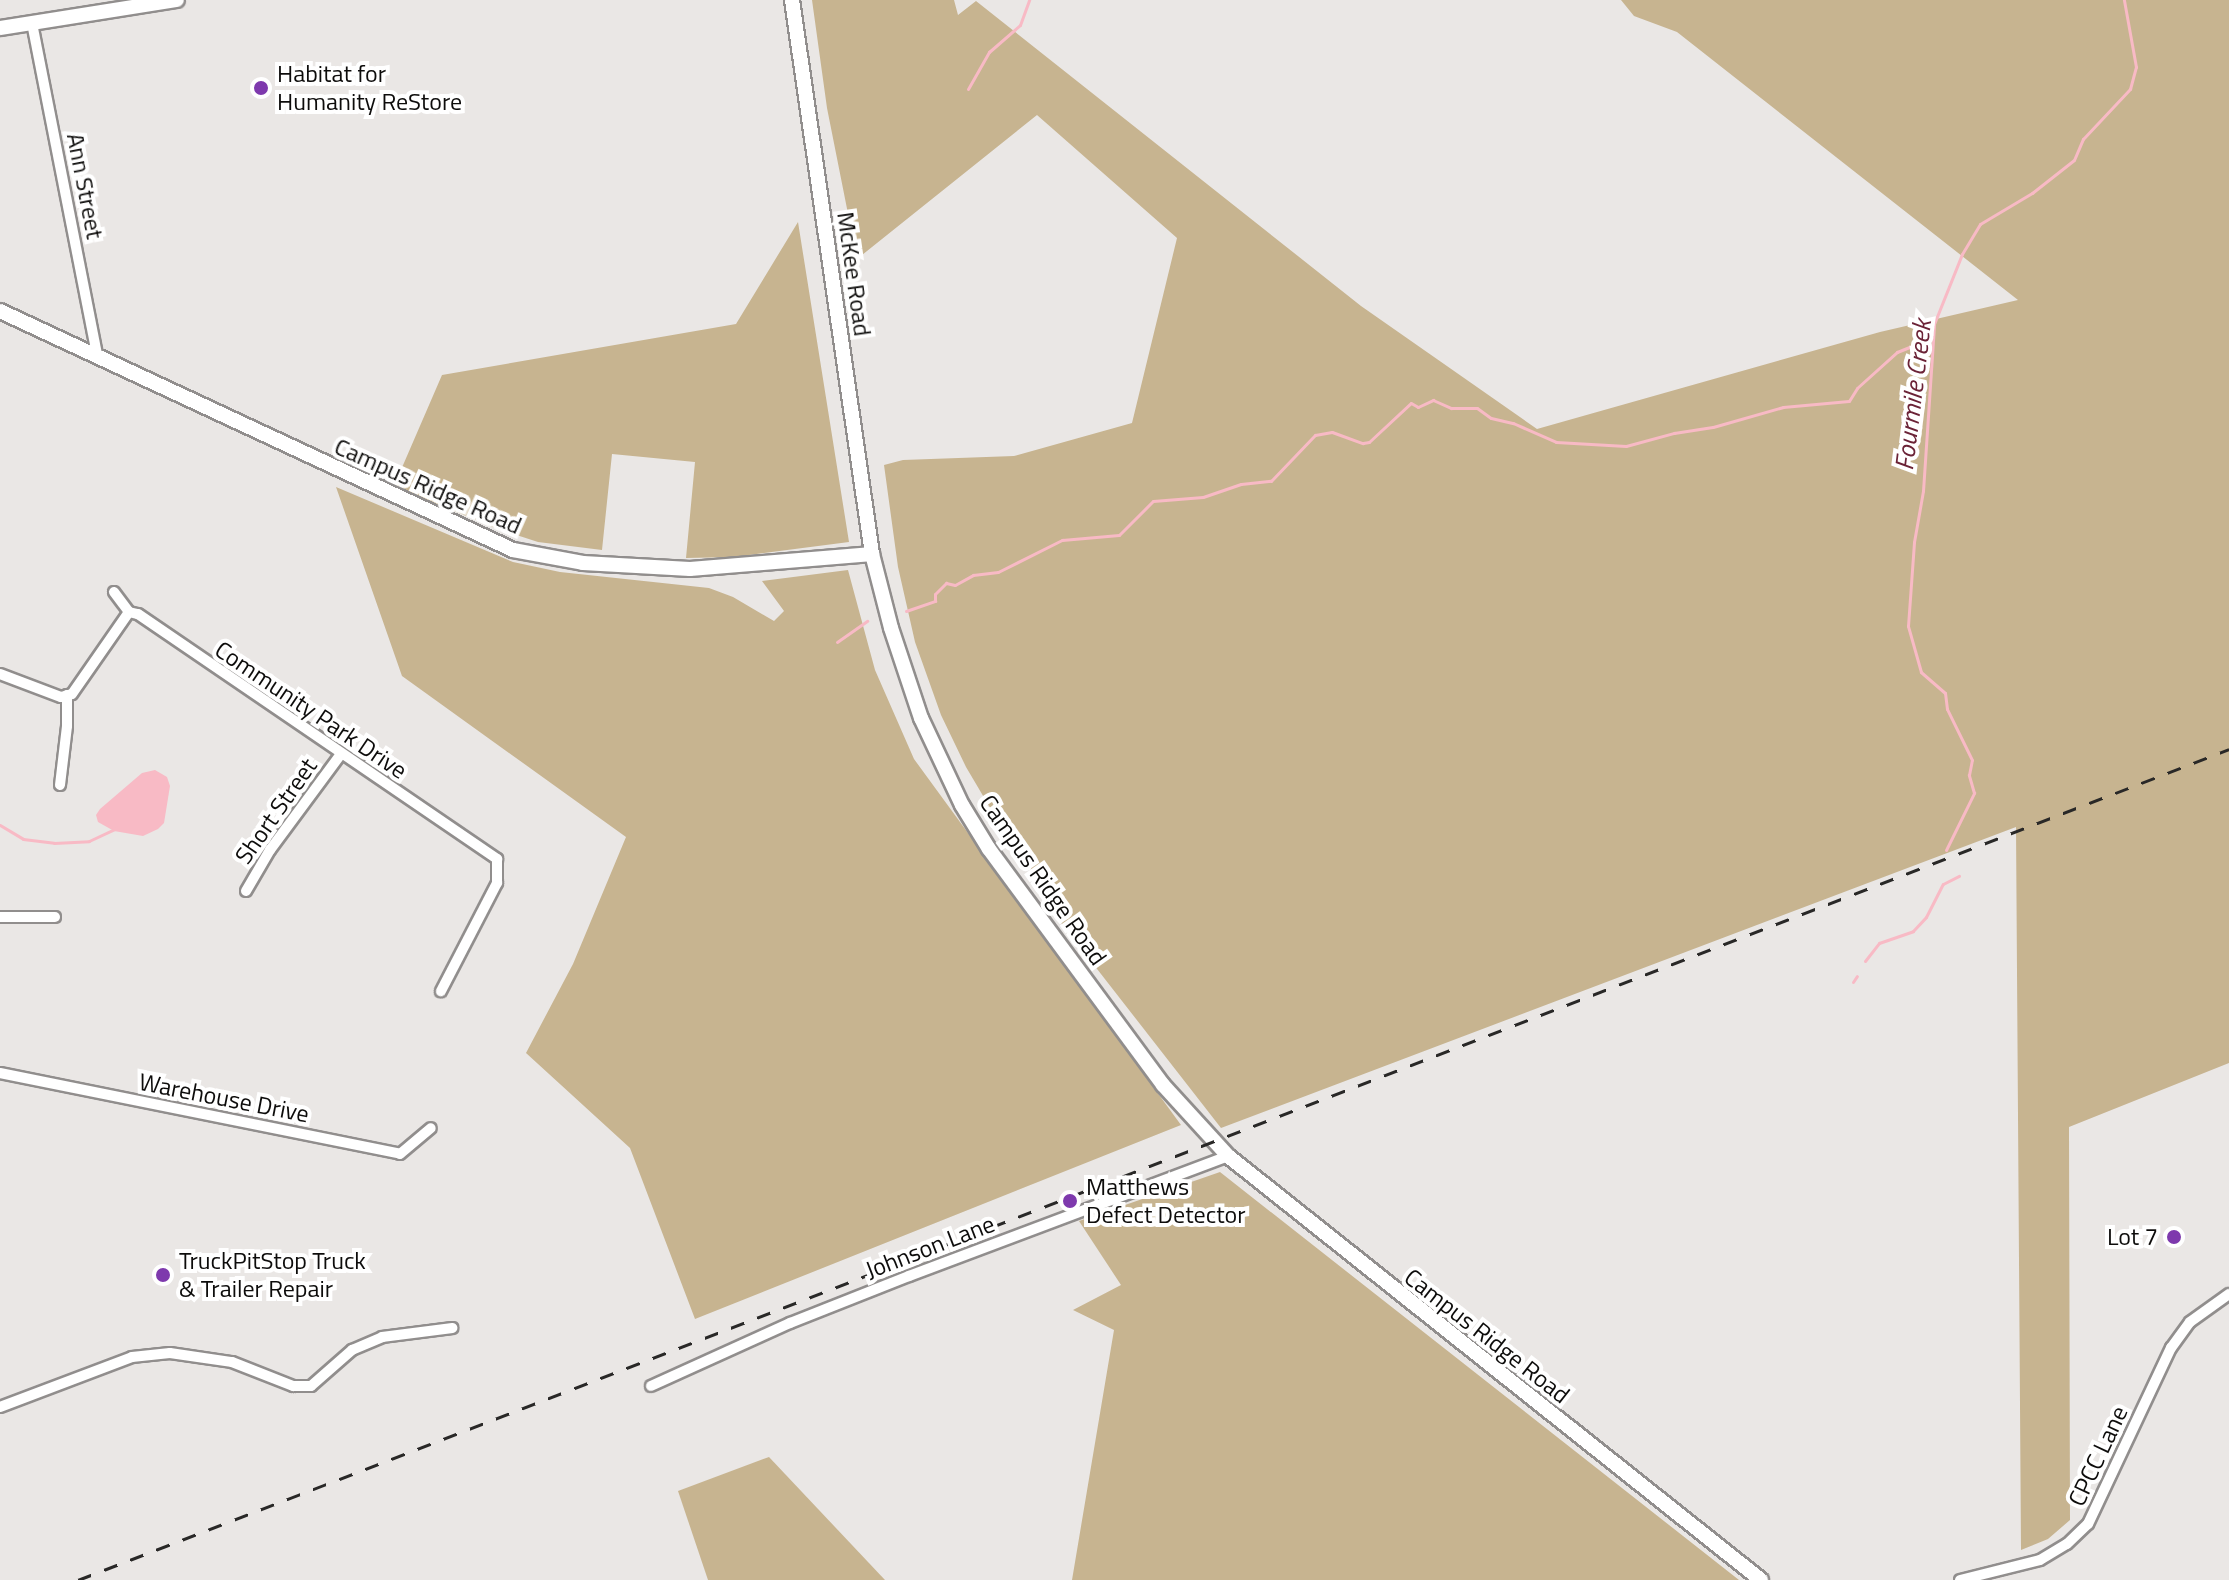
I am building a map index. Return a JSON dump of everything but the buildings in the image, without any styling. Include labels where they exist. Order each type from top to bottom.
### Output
[{"type":"street","points":[[0,28],[177,0]]},
{"type":"street","name":"McKee Road","points":[[792,0],[872,554]]},
{"type":"street","name":"Ann Street","points":[[32,23],[98,358]]},
{"type":"street","name":"Campus Ridge Road","points":[[0,311],[477,535],[535,556],[583,563],[715,569],[872,554],[907,681],[962,805],[989,849],[1163,1085],[1228,1156],[1761,1580]]},
{"type":"street","points":[[0,674],[61,697],[72,694],[129,612],[114,592]]},
{"type":"street","name":"Community Park Drive","points":[[129,612],[138,614],[497,859],[497,883],[441,991]]},
{"type":"street","points":[[60,785],[67,695]]},
{"type":"street","name":"Short Street","points":[[246,891],[270,850],[341,754]]},
{"type":"street","points":[[0,917],[55,917]]},
{"type":"street","name":"Warehouse Drive","points":[[0,1073],[400,1154],[431,1128]]},
{"type":"street","name":"Johnson Lane","points":[[651,1386],[862,1294],[1228,1156]]},
{"type":"street","name":"CPCC Lane","points":[[1960,1580],[2040,1560],[2067,1544],[2088,1524],[2171,1348],[2190,1322],[2229,1294]]},
{"type":"street","points":[[0,1407],[132,1357],[170,1353],[221,1360],[293,1386],[311,1386],[352,1350],[382,1337],[452,1328]]},
{"type":"shaded area","points":[[812,0],[954,0],[958,15],[976,1],[1361,306],[1537,429],[1880,332],[2018,300],[1677,32],[1634,16],[1621,0],[2229,0],[2229,1063],[2069,1127],[2070,1520],[2048,1539],[2021,1550],[2016,827],[1221,1128],[1048,906],[1055,901],[1005,833],[966,767],[941,715],[915,642],[898,567],[884,465],[903,460],[1014,456],[1132,423],[1177,238],[1037,115],[857,259],[827,108]]},
{"type":"shaded area","points":[[798,222],[849,542],[734,557],[686,558],[695,462],[612,454],[602,550],[538,542],[495,528],[394,486],[442,375],[736,324]]},
{"type":"shaded area","points":[[336,487],[513,562],[560,572],[709,588],[733,597],[774,621],[784,611],[762,581],[848,570],[875,670],[914,759],[1181,1125],[695,1319],[630,1148],[526,1053],[573,964],[626,837],[402,676]]},
{"type":"shaded area","points":[[155,770],[167,777],[170,786],[164,823],[158,829],[143,836],[114,831],[98,822],[96,815],[100,809],[142,773]]},
{"type":"shaded area","points":[[1220,1172],[1739,1580],[1072,1580],[1114,1330],[1073,1310],[1121,1285],[1079,1221]]},
{"type":"shaded area","points":[[769,1457],[885,1580],[708,1580],[678,1491]]},
{"type":"waterway","points":[[968,89],[989,52],[1020,25],[1029,0]]},
{"type":"waterway","name":"Fourmile Creek","points":[[1946,850],[1974,793],[1969,775],[1972,760],[1947,709],[1945,693],[1921,672],[1908,626],[1914,542],[1923,491],[1934,324],[1962,254],[1980,224],[2032,193],[2074,160],[2083,139],[2130,89],[2136,67],[2124,0]]},
{"type":"waterway","points":[[906,611],[935,601],[935,594],[946,583],[955,585],[973,575],[998,572],[1062,540],[1119,535],[1153,501],[1203,497],[1241,484],[1271,481],[1315,435],[1332,432],[1363,443],[1369,442],[1411,403],[1418,407],[1433,400],[1451,408],[1477,408],[1491,418],[1513,423],[1556,442],[1626,446],[1674,433],[1713,427],[1783,407],[1849,401],[1857,388],[1897,352],[1932,338]]},
{"type":"waterway","points":[[837,642],[867,621]]},
{"type":"waterway","points":[[0,825],[23,839],[54,843],[89,841],[117,828]]},
{"type":"waterway","name":"Fourmile Creek","points":[[1865,961],[1879,943],[1913,931],[1926,917],[1943,884],[1959,876]]},
{"type":"waterway","name":"Fourmile Creek","points":[[1853,982],[1857,976]]},
{"type":"railway","points":[[78,1580],[2229,749]]},
{"type":"place","name":"Habitat for Humanity ReStore","points":[[261,88]]},
{"type":"place","name":"Matthews Defect Detector","points":[[1070,1201]]},
{"type":"place","name":"Lot 7","points":[[2174,1237]]},
{"type":"place","name":"TruckPitStop Truck & Trailer Repair","points":[[163,1275]]}]
